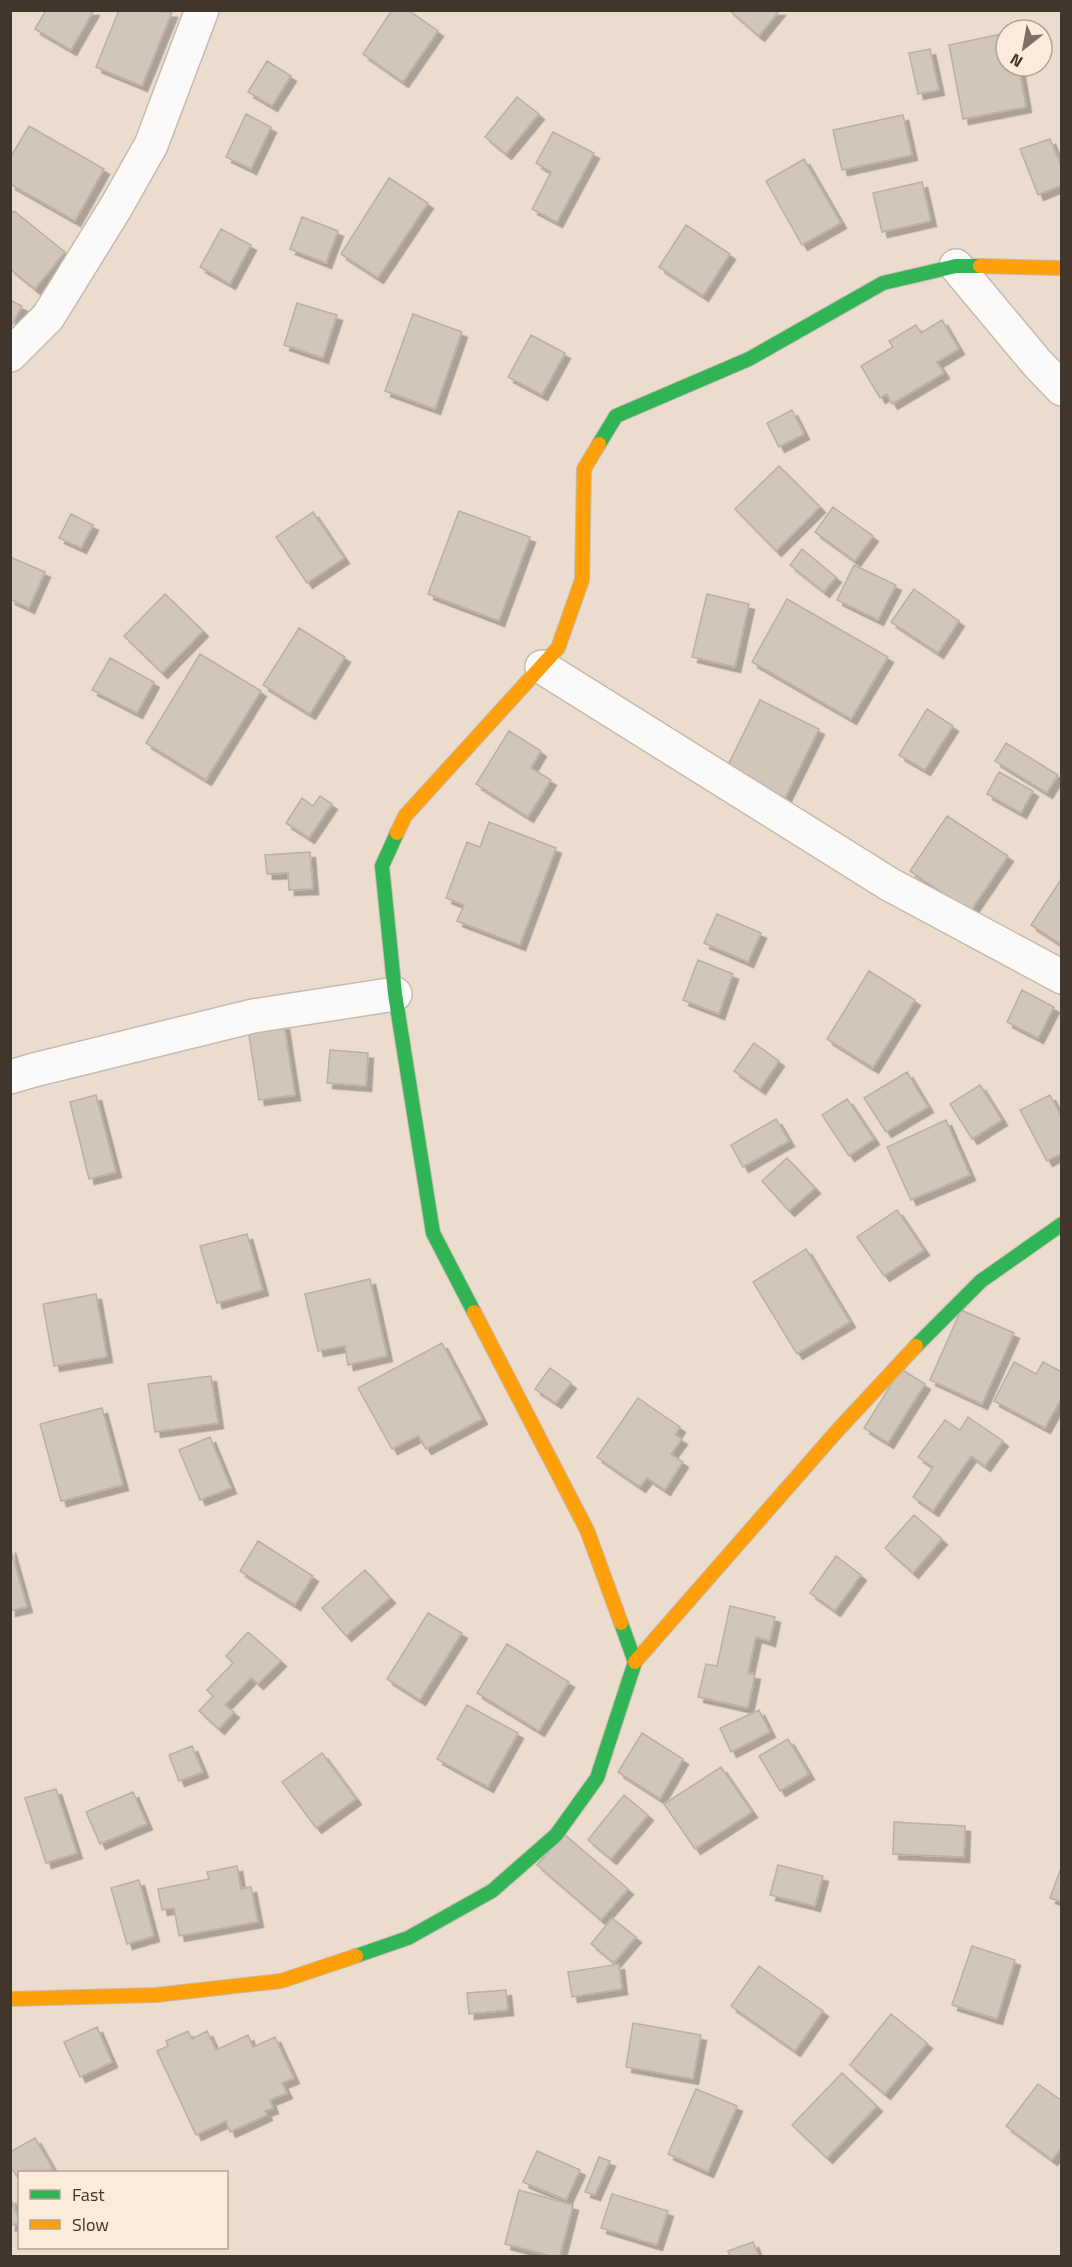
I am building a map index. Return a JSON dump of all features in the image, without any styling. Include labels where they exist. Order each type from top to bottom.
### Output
[{"type":"street","points":[[10,355],[48,317],[116,207],[150,145],[202,10]]},
{"type":"street","points":[[956,266],[1036,363],[1062,389]]},
{"type":"street","points":[[635,1662],[587,1530],[433,1233],[394,994],[382,866],[405,816],[558,648],[582,579],[585,470],[616,416],[749,359],[883,284],[956,266],[1062,268]]},
{"type":"street","points":[[542,667],[889,884],[1062,977]]},
{"type":"street","points":[[10,1077],[253,1016],[394,994]]},
{"type":"street","points":[[10,1999],[156,1995],[281,1981],[408,1938],[492,1891],[556,1835],[597,1778],[635,1662],[837,1431],[917,1345],[981,1281],[1062,1224]]},
{"type":"building","points":[[46,10],[94,10],[71,50],[35,29]]},
{"type":"building","points":[[119,10],[172,12],[142,86],[96,67]]},
{"type":"building","points":[[392,10],[408,10],[438,31],[403,82],[363,54]]},
{"type":"building","points":[[729,10],[780,10],[759,36]]},
{"type":"building","points":[[994,36],[994,78],[1021,78],[1026,107],[963,119],[949,45]]},
{"type":"building","points":[[930,49],[939,90],[918,94],[909,53]]},
{"type":"building","points":[[267,61],[291,76],[272,106],[248,92]]},
{"type":"building","points":[[517,97],[539,114],[506,154],[485,137]]},
{"type":"building","points":[[246,114],[271,127],[251,169],[226,157]]},
{"type":"building","points":[[903,115],[912,155],[842,170],[833,130]]},
{"type":"building","points":[[29,126],[104,169],[75,221],[10,184],[10,158]]},
{"type":"building","points":[[553,132],[594,153],[557,222],[532,209],[551,172],[536,163]]},
{"type":"building","points":[[1050,139],[1062,168],[1062,185],[1038,195],[1020,149]]},
{"type":"building","points":[[804,159],[841,223],[802,245],[766,181]]},
{"type":"building","points":[[389,178],[428,203],[378,278],[341,254]]},
{"type":"building","points":[[922,182],[931,221],[882,232],[873,193]]},
{"type":"building","points":[[14,211],[65,252],[35,289],[10,269],[10,216]]},
{"type":"building","points":[[302,217],[338,231],[326,263],[290,249]]},
{"type":"building","points":[[686,225],[730,254],[703,296],[659,267]]},
{"type":"building","points":[[221,229],[251,245],[230,284],[200,267]]},
{"type":"building","points":[[10,300],[22,306],[10,328]]},
{"type":"building","points":[[297,303],[337,315],[323,358],[284,345]]},
{"type":"building","points":[[413,314],[462,332],[435,409],[385,391]]},
{"type":"building","points":[[942,320],[959,349],[937,362],[944,373],[892,404],[887,394],[880,398],[861,366],[893,347],[889,341],[916,325],[921,333]]},
{"type":"building","points":[[531,335],[565,353],[542,395],[508,377]]},
{"type":"building","points":[[792,410],[804,434],[779,447],[767,423]]},
{"type":"building","points":[[779,466],[820,507],[776,551],[735,509]]},
{"type":"building","points":[[833,507],[873,536],[855,561],[815,532]]},
{"type":"building","points":[[459,511],[530,537],[499,621],[428,594]]},
{"type":"building","points":[[313,512],[344,558],[307,583],[276,537]]},
{"type":"building","points":[[71,514],[93,525],[81,548],[59,538]]},
{"type":"building","points":[[802,549],[836,577],[824,592],[790,565]]},
{"type":"building","points":[[10,557],[45,572],[29,608],[10,599]]},
{"type":"building","points":[[854,565],[896,585],[878,620],[837,600]]},
{"type":"building","points":[[914,589],[959,621],[938,653],[891,622]]},
{"type":"building","points":[[165,594],[203,631],[162,673],[124,636]]},
{"type":"building","points":[[707,594],[749,604],[735,667],[692,657]]},
{"type":"building","points":[[787,599],[888,657],[851,719],[752,662]]},
{"type":"building","points":[[299,628],[345,657],[310,714],[263,685]]},
{"type":"building","points":[[200,654],[261,691],[206,780],[146,743]]},
{"type":"building","points":[[110,658],[154,682],[137,713],[92,690]]},
{"type":"building","points":[[760,700],[819,729],[785,798],[726,769]]},
{"type":"building","points":[[927,709],[953,726],[925,770],[899,755]]},
{"type":"building","points":[[509,731],[541,751],[531,768],[551,780],[528,817],[476,784]]},
{"type":"building","points":[[1006,743],[1058,775],[1047,793],[995,761]]},
{"type":"building","points":[[999,772],[1033,791],[1021,813],[987,794]]},
{"type":"building","points":[[320,796],[332,804],[309,838],[286,823],[302,798],[313,806]]},
{"type":"building","points":[[947,816],[1008,856],[970,912],[910,871]]},
{"type":"building","points":[[489,822],[556,848],[520,945],[457,921],[464,905],[446,898],[467,842],[480,847]]},
{"type":"building","points":[[310,852],[313,889],[289,890],[288,873],[267,874],[265,855]]},
{"type":"building","points":[[1062,878],[1062,945],[1031,925]]},
{"type":"building","points":[[717,914],[761,933],[748,962],[704,943]]},
{"type":"building","points":[[698,960],[733,974],[719,1014],[683,1000]]},
{"type":"building","points":[[869,971],[915,1000],[873,1068],[827,1039]]},
{"type":"building","points":[[1022,990],[1054,1007],[1038,1038],[1007,1022]]},
{"type":"building","points":[[284,1024],[295,1095],[259,1100],[248,1029]]},
{"type":"building","points":[[754,1043],[779,1061],[760,1089],[734,1071]]},
{"type":"building","points":[[330,1050],[368,1053],[366,1086],[327,1083]]},
{"type":"building","points":[[907,1072],[928,1107],[886,1132],[864,1098]]},
{"type":"building","points":[[980,1085],[1002,1120],[972,1139],[950,1104]]},
{"type":"building","points":[[96,1095],[116,1172],[89,1179],[70,1102]]},
{"type":"building","points":[[1050,1095],[1062,1118],[1062,1153],[1047,1161],[1020,1110]]},
{"type":"building","points":[[847,1099],[874,1139],[849,1156],[822,1115]]},
{"type":"building","points":[[776,1119],[789,1141],[743,1167],[731,1145]]},
{"type":"building","points":[[946,1120],[970,1175],[911,1200],[887,1147]]},
{"type":"building","points":[[787,1158],[815,1188],[789,1211],[762,1181]]},
{"type":"building","points":[[897,1210],[924,1250],[884,1276],[857,1237]]},
{"type":"building","points":[[247,1234],[263,1290],[217,1303],[200,1246]]},
{"type":"building","points":[[806,1249],[850,1322],[797,1354],[753,1282]]},
{"type":"building","points":[[370,1279],[387,1356],[348,1365],[345,1346],[318,1351],[305,1294]]},
{"type":"building","points":[[96,1294],[107,1357],[54,1366],[43,1304]]},
{"type":"building","points":[[961,1310],[1014,1333],[982,1404],[930,1380]]},
{"type":"building","points":[[442,1343],[482,1419],[426,1449],[418,1436],[392,1449],[358,1388]]},
{"type":"building","points":[[1014,1362],[1036,1374],[1043,1362],[1062,1372],[1062,1397],[1045,1428],[994,1401]]},
{"type":"building","points":[[550,1368],[571,1383],[556,1403],[535,1389]]},
{"type":"building","points":[[901,1369],[925,1384],[888,1443],[864,1428]]},
{"type":"building","points":[[211,1376],[218,1423],[155,1432],[148,1384]]},
{"type":"building","points":[[638,1398],[680,1427],[675,1435],[682,1439],[671,1454],[683,1462],[665,1490],[647,1478],[640,1487],[597,1457]]},
{"type":"building","points":[[102,1408],[123,1485],[61,1501],[40,1424]]},
{"type":"building","points":[[968,1417],[1003,1441],[985,1466],[971,1456],[933,1511],[913,1497],[933,1467],[918,1457],[945,1420],[960,1430]]},
{"type":"building","points":[[210,1437],[231,1488],[200,1500],[179,1450]]},
{"type":"building","points":[[914,1515],[942,1539],[913,1573],[885,1548]]},
{"type":"building","points":[[258,1541],[313,1576],[295,1605],[240,1571]]},
{"type":"building","points":[[10,1547],[27,1607],[10,1611]]},
{"type":"building","points":[[836,1556],[861,1575],[835,1611],[810,1593]]},
{"type":"building","points":[[365,1570],[390,1598],[346,1636],[322,1608]]},
{"type":"building","points":[[730,1606],[775,1617],[770,1641],[756,1637],[748,1673],[755,1674],[748,1708],[698,1697],[706,1664],[717,1666]]},
{"type":"building","points":[[428,1613],[462,1633],[420,1700],[387,1679]]},
{"type":"building","points":[[248,1632],[281,1661],[258,1684],[251,1678],[225,1705],[234,1712],[219,1729],[199,1711],[213,1696],[207,1690],[233,1663],[226,1656]]},
{"type":"building","points":[[507,1644],[569,1682],[539,1731],[477,1693]]},
{"type":"building","points":[[467,1705],[518,1733],[488,1787],[437,1759]]},
{"type":"building","points":[[759,1710],[770,1732],[731,1752],[720,1728]]},
{"type":"building","points":[[642,1733],[683,1759],[660,1799],[618,1772]]},
{"type":"building","points":[[788,1739],[809,1774],[780,1791],[759,1756]]},
{"type":"building","points":[[192,1746],[203,1772],[179,1781],[169,1755]]},
{"type":"building","points":[[322,1753],[356,1799],[316,1828],[282,1782]]},
{"type":"building","points":[[721,1767],[752,1812],[695,1849],[664,1804]]},
{"type":"building","points":[[56,1789],[77,1853],[46,1863],[25,1798]]},
{"type":"building","points":[[133,1792],[147,1824],[100,1844],[86,1812]]},
{"type":"building","points":[[624,1795],[648,1815],[611,1859],[588,1840]]},
{"type":"building","points":[[894,1822],[965,1826],[964,1857],[893,1854]]},
{"type":"building","points":[[564,1834],[628,1889],[601,1920],[537,1865]]},
{"type":"building","points":[[778,1865],[823,1876],[815,1906],[770,1895]]},
{"type":"building","points":[[1062,1865],[1062,1902],[1050,1898]]},
{"type":"building","points":[[237,1866],[241,1889],[251,1887],[258,1922],[179,1936],[174,1908],[162,1910],[158,1889],[209,1879],[207,1872]]},
{"type":"building","points":[[139,1880],[154,1936],[127,1944],[111,1888]]},
{"type":"building","points":[[612,1918],[636,1937],[614,1963],[591,1944]]},
{"type":"building","points":[[972,1946],[1015,1960],[997,2019],[952,2005]]},
{"type":"building","points":[[619,1964],[622,1989],[572,1997],[568,1972]]},
{"type":"building","points":[[759,1966],[823,2011],[795,2051],[731,2006]]},
{"type":"building","points":[[506,1990],[508,2010],[469,2014],[467,1993]]},
{"type":"building","points":[[891,2014],[927,2043],[885,2094],[850,2065]]},
{"type":"building","points":[[633,2023],[701,2035],[693,2079],[626,2067]]},
{"type":"building","points":[[97,2027],[112,2062],[80,2077],[64,2042]]},
{"type":"building","points":[[188,2031],[192,2039],[207,2031],[216,2050],[248,2035],[253,2047],[275,2037],[294,2078],[282,2083],[287,2093],[270,2100],[273,2108],[265,2111],[267,2115],[230,2132],[226,2121],[196,2135],[157,2051],[168,2046],[166,2041]]},
{"type":"building","points":[[842,2073],[877,2106],[827,2158],[792,2125]]},
{"type":"building","points":[[1038,2084],[1062,2101],[1062,2147],[1052,2160],[1006,2126]]},
{"type":"building","points":[[696,2089],[737,2106],[708,2172],[668,2154]]},
{"type":"building","points":[[35,2138],[53,2169],[18,2171],[18,2178],[10,2166],[10,2152]]},
{"type":"building","points":[[537,2151],[580,2170],[566,2200],[523,2182]]},
{"type":"building","points":[[599,2157],[610,2161],[595,2195],[585,2192]]},
{"type":"building","points":[[519,2190],[573,2205],[560,2256],[551,2256],[505,2244]]},
{"type":"building","points":[[612,2194],[668,2211],[657,2245],[601,2228]]},
{"type":"building","points":[[10,2197],[18,2223],[10,2226]]},
{"type":"building","points":[[753,2242],[759,2256],[730,2256],[728,2251]]},
{"type":"traffic: fast","points":[[599,444],[616,416],[749,359],[883,283],[956,266],[980,266]]},
{"type":"traffic: fast","points":[[397,833],[382,866],[395,994],[433,1233],[474,1312]]},
{"type":"traffic: fast","points":[[916,1346],[981,1281],[1062,1224]]},
{"type":"traffic: fast","points":[[356,1956],[408,1938],[492,1891],[556,1835],[597,1778],[635,1662],[621,1623]]},
{"type":"traffic: slow","points":[[980,266],[1062,268]]},
{"type":"traffic: slow","points":[[397,833],[405,816],[558,648],[582,580],[584,469],[599,444]]},
{"type":"traffic: slow","points":[[474,1312],[587,1530],[621,1623]]},
{"type":"traffic: slow","points":[[635,1662],[837,1431],[916,1346]]},
{"type":"traffic: slow","points":[[10,1999],[156,1995],[281,1981],[356,1956]]}]
